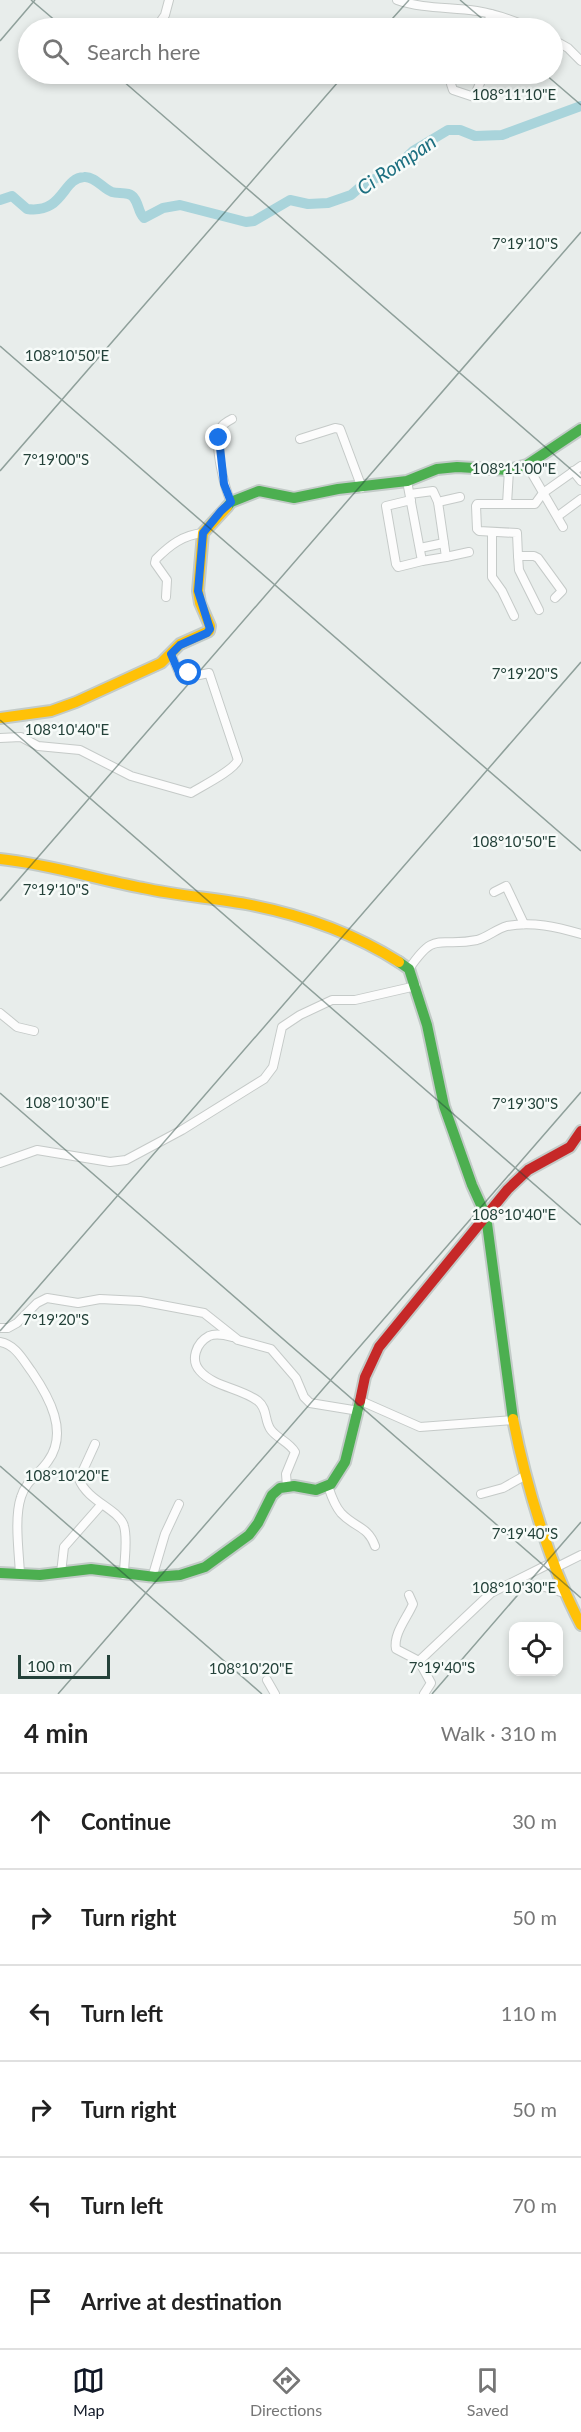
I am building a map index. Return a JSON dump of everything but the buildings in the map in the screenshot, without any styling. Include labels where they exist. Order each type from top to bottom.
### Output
[{"type":"street","points":[[163,18],[169,0]]},
{"type":"street","points":[[397,0],[434,8],[478,11],[502,18]]},
{"type":"street","points":[[490,18],[491,14]]},
{"type":"street","points":[[563,45],[581,61]]},
{"type":"street","points":[[452,84],[451,89],[472,97],[476,95],[480,84]]},
{"type":"street","points":[[231,502],[224,484],[219,435],[222,426],[232,419]]},
{"type":"street","points":[[300,439],[335,428],[340,429],[362,488]]},
{"type":"street","points":[[0,718],[51,711],[76,702],[140,674],[164,661],[180,645],[207,633],[210,629],[198,591],[203,533],[231,502],[259,491],[294,498],[338,489],[407,482],[437,469],[457,467],[508,470],[527,465],[581,429]]},
{"type":"street","points":[[527,465],[563,527]]},
{"type":"street","points":[[539,610],[519,570],[517,532],[478,530],[476,506],[479,503],[535,504],[543,494],[581,466]]},
{"type":"street","points":[[507,504],[508,470]]},
{"type":"street","points":[[573,471],[581,481]]},
{"type":"street","points":[[407,482],[422,561]]},
{"type":"street","points":[[446,557],[438,502],[433,491],[386,506],[396,564],[400,567],[422,561],[446,557],[469,552]]},
{"type":"street","points":[[438,502],[460,498]]},
{"type":"street","points":[[558,516],[581,499]]},
{"type":"street","points":[[492,532],[492,577],[502,591],[514,616]]},
{"type":"street","points":[[166,597],[167,580],[155,563],[156,559],[186,536],[203,533]]},
{"type":"street","points":[[420,548],[444,543]]},
{"type":"street","points":[[518,556],[538,558],[562,591],[555,598]]},
{"type":"street","points":[[0,738],[21,737],[38,746],[54,750],[80,750],[131,776],[191,793],[225,773],[237,764],[238,760],[209,672],[194,676],[187,672],[179,673],[171,654]]},
{"type":"street","points":[[0,859],[33,861],[161,892],[231,901],[279,911],[332,929],[382,952],[409,969],[416,986],[444,1106],[472,1185],[486,1216],[513,1420],[526,1475],[564,1593],[581,1625]]},
{"type":"street","points":[[494,892],[506,886],[524,924]]},
{"type":"street","points":[[409,969],[422,950],[433,943],[477,940],[506,926],[524,924],[556,926],[581,934]]},
{"type":"street","points":[[0,1163],[37,1150],[110,1161],[126,1160],[182,1130],[264,1079],[273,1067],[282,1027],[300,1015],[332,1000],[355,1000],[416,986]]},
{"type":"street","points":[[0,1013],[17,1027],[34,1031]]},
{"type":"street","points":[[0,1572],[61,1573],[91,1569],[161,1579],[192,1573],[227,1553],[257,1524],[274,1494],[280,1488],[287,1486],[317,1490],[328,1486],[342,1469],[360,1406],[366,1374],[373,1356],[519,1178],[528,1170],[570,1147],[581,1131]]},
{"type":"street","points":[[0,1328],[8,1328],[17,1323],[43,1299],[78,1303],[100,1299],[124,1299],[204,1313],[233,1337]]},
{"type":"street","points":[[287,1486],[286,1474],[295,1452],[271,1431],[263,1407],[249,1396],[206,1376],[196,1365],[195,1353],[209,1336],[216,1334],[233,1337],[271,1349],[296,1378],[304,1397],[310,1403],[360,1406],[420,1427],[513,1420]]},
{"type":"street","points":[[0,1342],[9,1344],[15,1349],[40,1384],[57,1418],[56,1441],[50,1459],[21,1494],[18,1507],[20,1574]]},
{"type":"street","points":[[95,1444],[79,1479],[82,1488],[124,1524],[124,1575]]},
{"type":"street","points":[[481,1494],[503,1488],[526,1475]]},
{"type":"street","points":[[328,1486],[338,1509],[354,1525],[368,1532],[375,1546]]},
{"type":"street","points":[[61,1573],[64,1547],[101,1504]]},
{"type":"street","points":[[152,1578],[165,1534],[178,1504]]},
{"type":"street","points":[[419,1662],[490,1593],[581,1555]]},
{"type":"street","points":[[512,1583],[545,1587],[564,1593]]},
{"type":"street","points":[[409,1595],[413,1604],[396,1639],[395,1646],[396,1649],[419,1662],[431,1683],[424,1694]]},
{"type":"street","points":[[267,1680],[275,1694]]},
{"type":"waterway","name":"Ci Rompan","points":[[0,200],[12,196],[27,209],[39,209],[55,201],[77,179],[88,177],[112,192],[132,196],[144,218],[163,208],[180,205],[246,222],[254,221],[290,200],[308,204],[328,203],[351,195],[365,183],[391,172],[413,151],[448,130],[460,130],[475,136],[502,135],[581,106]]},
{"type":"traffic: fast","points":[[227,507],[231,502],[259,491],[294,498],[338,489],[407,481],[437,469],[457,467],[509,470],[527,465],[581,429]]},
{"type":"traffic: fast","points":[[399,962],[409,969],[427,1025],[444,1106],[472,1185],[486,1216],[513,1419]]},
{"type":"traffic: fast","points":[[0,1573],[40,1575],[91,1569],[155,1577],[180,1575],[205,1567],[249,1535],[258,1523],[272,1495],[280,1488],[294,1486],[316,1490],[331,1484],[345,1462],[360,1401]]},
{"type":"traffic: slow","points":[[0,718],[51,711],[76,702],[161,663],[180,644],[209,631],[210,626],[200,603],[198,591],[203,533],[227,507]]},
{"type":"traffic: slow","points":[[0,859],[36,864],[156,891],[270,909],[346,934],[399,962]]},
{"type":"traffic: slow","points":[[513,1419],[540,1525],[559,1577],[581,1625]]},
{"type":"traffic: jam","points":[[360,1401],[365,1377],[379,1347],[508,1189],[528,1170],[570,1147],[581,1131]]},
{"type":"route","points":[[189,673],[180,674],[176,670],[171,654],[180,645],[207,633],[210,629],[198,591],[203,533],[231,502],[222,474],[219,438]]}]
